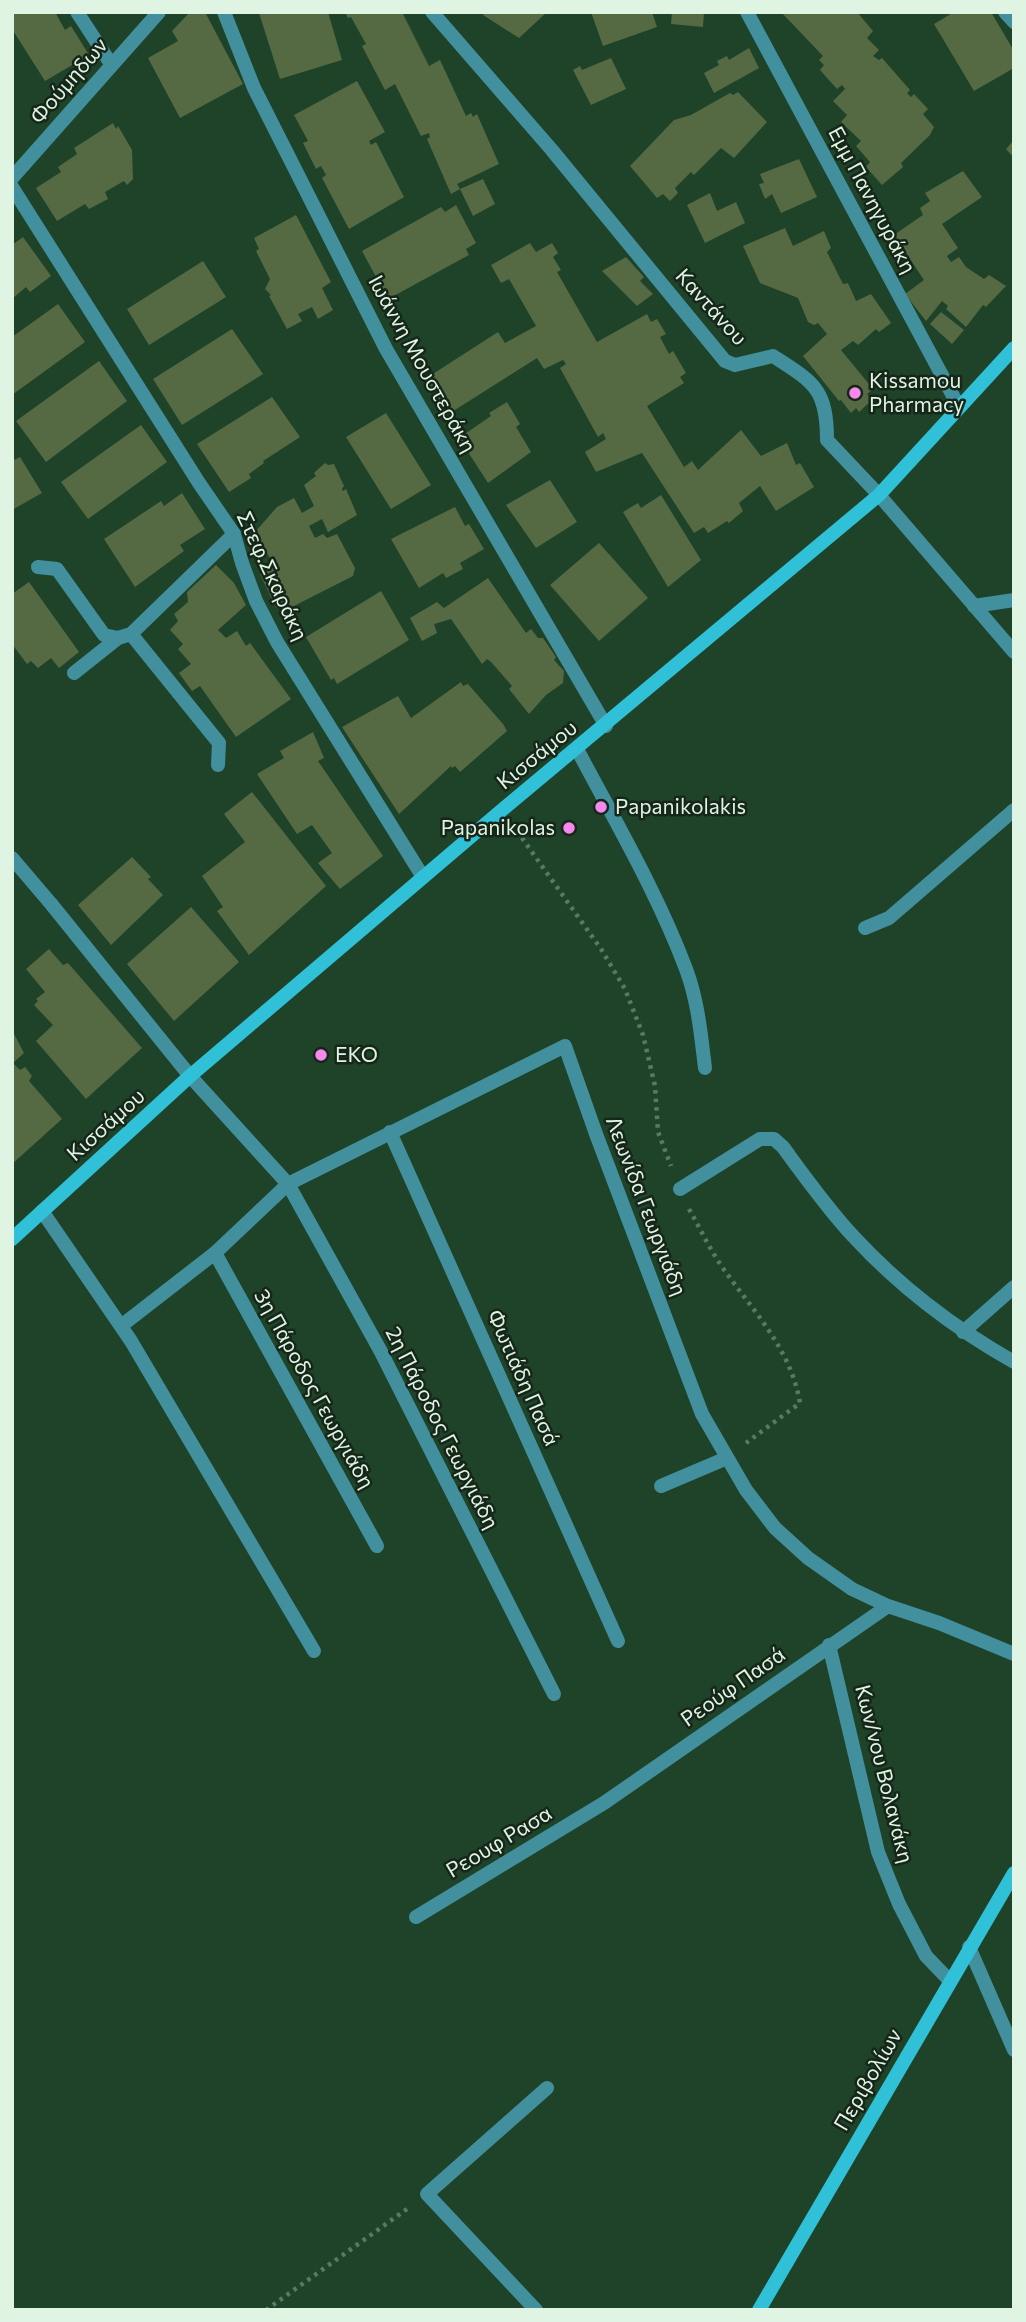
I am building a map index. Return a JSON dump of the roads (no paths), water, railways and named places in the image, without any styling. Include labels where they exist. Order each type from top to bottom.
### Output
[{"type":"main road","name":"Κισσάμου","points":[[12,1239],[190,1076],[502,810],[606,726],[879,495],[1014,348]]},
{"type":"main road","name":"Περιβολίων","points":[[759,2310],[1014,1873]]},
{"type":"street","points":[[77,12],[111,64]]},
{"type":"street","name":"Φούμηδων","points":[[12,178],[159,12]]},
{"type":"street","name":"Ιωάννη Μουστεράκη","points":[[224,12],[254,88],[386,348],[606,726]]},
{"type":"street","name":"Καντάνου","points":[[432,12],[551,149],[725,360],[735,365],[773,356],[809,379],[821,396],[827,413],[827,440],[879,495],[1014,652]]},
{"type":"street","name":"Εμμ Πανηγυράκη","points":[[747,12],[959,407]]},
{"type":"street","points":[[1005,12],[1014,22]]},
{"type":"street","name":"Στεφ.Σκαράκη","points":[[12,187],[191,471],[234,534],[256,601],[277,642],[423,877]]},
{"type":"street","points":[[74,673],[124,636],[234,534]]},
{"type":"street","points":[[38,567],[57,569],[104,635],[124,636],[219,743],[218,765]]},
{"type":"street","points":[[974,606],[1014,600]]},
{"type":"street","points":[[577,749],[646,879],[687,970],[699,1016],[705,1068]]},
{"type":"street","points":[[865,928],[889,918],[1014,810]]},
{"type":"street","points":[[12,858],[190,1076],[288,1184]]},
{"type":"street","name":"Λεωνίδα Γεωργιάδη","points":[[121,1326],[215,1253],[288,1184],[565,1046],[702,1414],[746,1490],[775,1528],[808,1558],[852,1589],[888,1606],[939,1623],[1014,1654]]},
{"type":"street","name":"Φωτιάδη Πασά","points":[[390,1132],[618,1641]]},
{"type":"street","points":[[680,1189],[760,1139],[774,1139],[853,1236],[891,1274],[932,1310],[1014,1362]]},
{"type":"street","name":"2η Πάροδος Γεωργιάδη","points":[[288,1184],[380,1350],[554,1693]]},
{"type":"street","points":[[42,1212],[121,1326],[314,1651]]},
{"type":"street","name":"3η Πάροδος Γεωργιάδη","points":[[215,1253],[377,1546]]},
{"type":"street","points":[[963,1332],[1014,1287]]},
{"type":"street","points":[[661,1486],[727,1458]]},
{"type":"street","name":"Ρεούφ Πασά","points":[[604,1803],[888,1606]]},
{"type":"street","name":"Κων/νου Βολανάκη","points":[[829,1645],[878,1852],[899,1904],[926,1956],[950,1981]]},
{"type":"street","name":"Ρεουφ Ρασα","points":[[416,1917],[604,1803]]},
{"type":"street","points":[[969,1947],[1014,2050]]},
{"type":"street","points":[[536,2310],[428,2194],[547,2088]]},
{"type":"place","name":"Kissamou Pharmacy","points":[[855,393]]},
{"type":"place","name":"Papanikolakis","points":[[601,807]]},
{"type":"place","name":"Papanikolas","points":[[569,828]]},
{"type":"place","name":"EKO","points":[[321,1055]]}]
